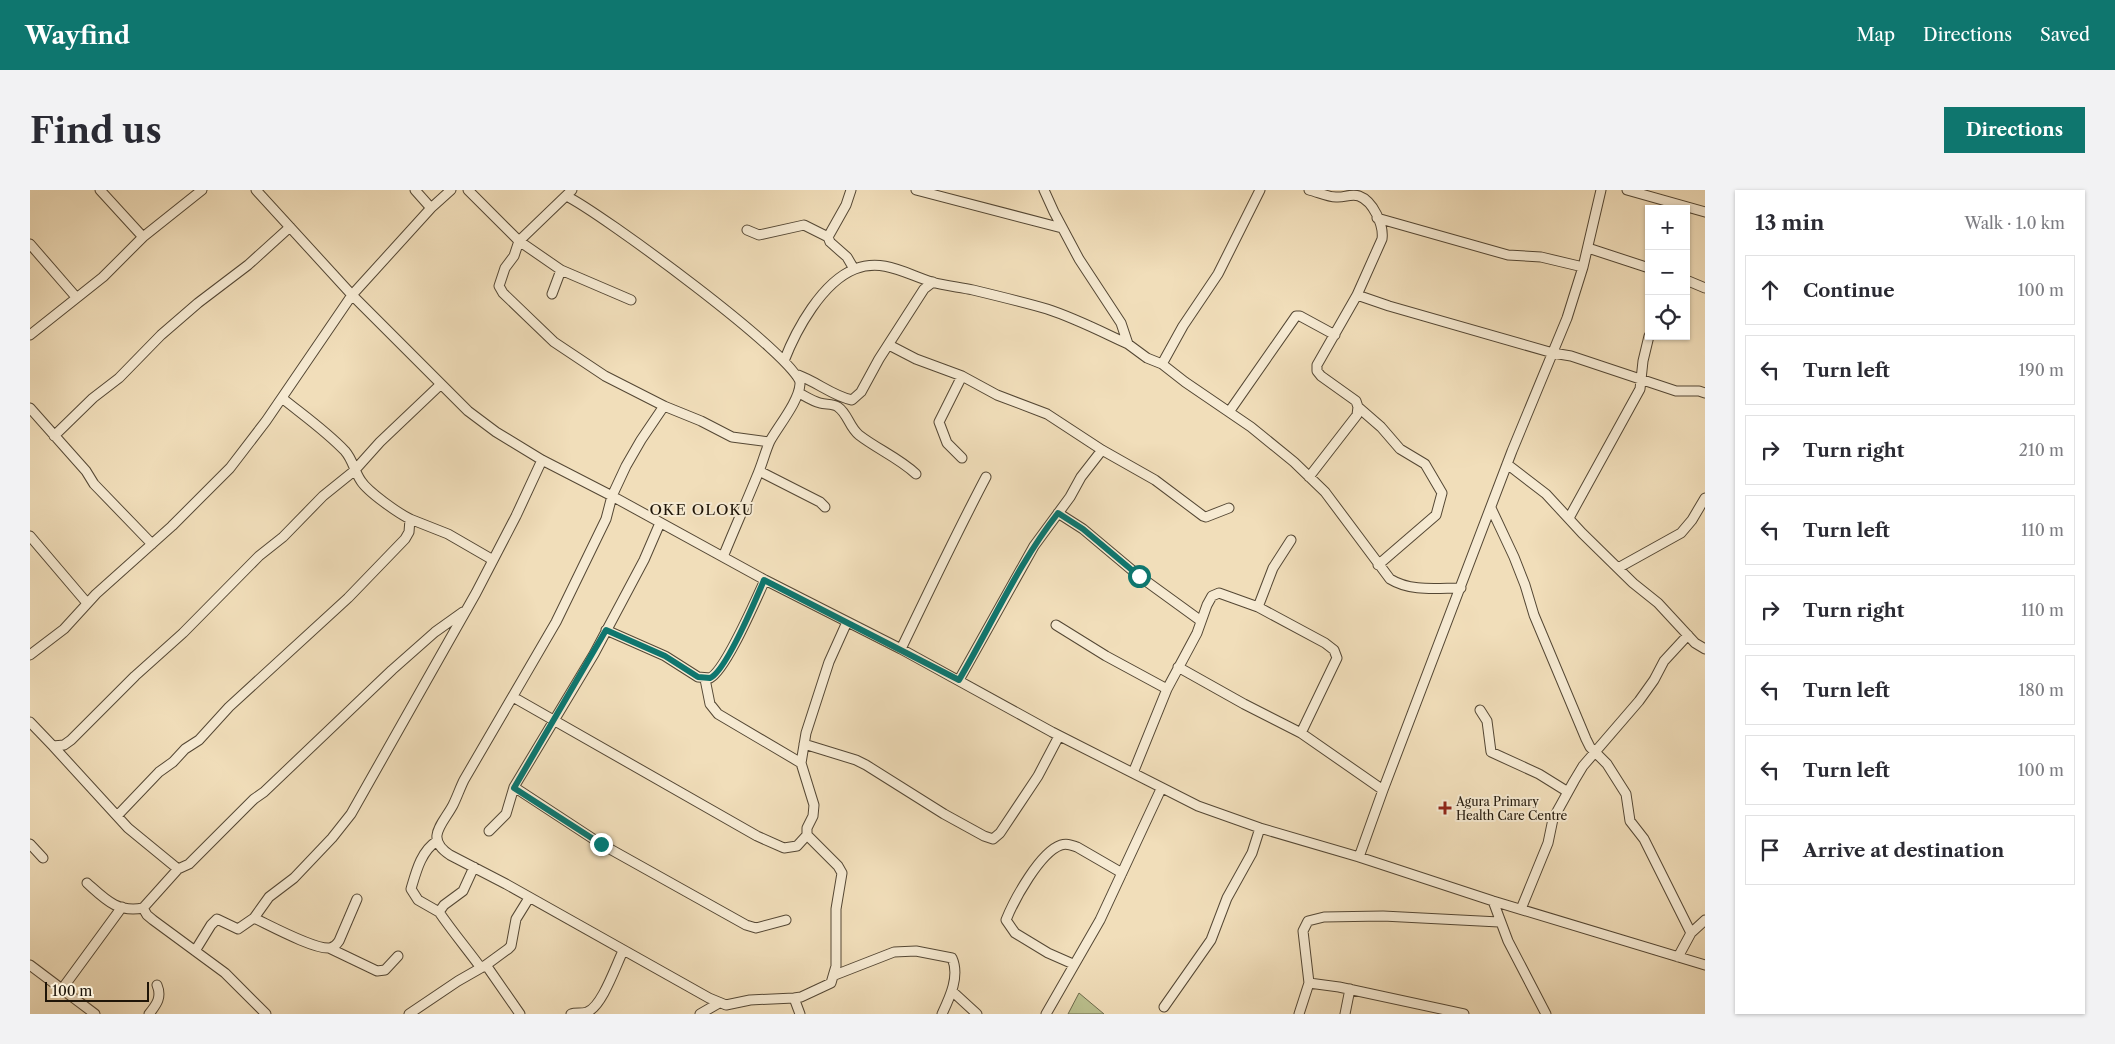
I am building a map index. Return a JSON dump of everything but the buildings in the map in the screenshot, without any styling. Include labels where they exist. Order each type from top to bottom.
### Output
[{"type":"street","points":[[100,190],[143,237]]},
{"type":"street","points":[[30,335],[103,277],[143,237],[202,190]]},
{"type":"street","points":[[256,190],[352,295],[440,385],[482,422],[542,460],[612,496],[764,580],[901,649],[1059,736],[1198,806],[1260,828],[1705,965]]},
{"type":"street","points":[[415,190],[431,208]]},
{"type":"street","points":[[30,655],[64,629],[87,603],[152,544],[230,468],[282,398],[352,295],[431,208],[451,190]]},
{"type":"street","points":[[468,190],[519,240],[561,270],[631,300]]},
{"type":"street","points":[[828,238],[846,205],[851,190]]},
{"type":"street","points":[[916,190],[1062,228]]},
{"type":"street","points":[[1044,190],[1062,228],[1094,284],[1121,323],[1128,344]]},
{"type":"street","points":[[1162,364],[1183,326],[1218,274],[1260,190]]},
{"type":"street","points":[[1309,190],[1336,197],[1359,196],[1367,200],[1383,234],[1357,295],[1316,365],[1317,371],[1356,401],[1358,407],[1357,415],[1309,476]]},
{"type":"street","points":[[1359,858],[1507,464],[1567,318],[1583,267],[1601,190]]},
{"type":"street","points":[[1626,190],[1705,212]]},
{"type":"street","points":[[723,556],[770,442],[799,393],[801,382],[798,375],[695,285],[576,201],[569,193],[519,240],[514,256],[505,268],[499,286],[503,293],[554,342],[605,376],[664,406],[701,421],[732,437],[770,442]]},
{"type":"street","points":[[1377,218],[1493,252],[1541,257],[1583,267]]},
{"type":"street","points":[[747,230],[759,235],[804,225],[828,238],[847,257],[854,269]]},
{"type":"street","points":[[54,436],[93,398],[119,378],[161,335],[248,265],[290,227]]},
{"type":"street","points":[[30,244],[76,297]]},
{"type":"street","points":[[1588,248],[1645,267]]},
{"type":"street","points":[[784,361],[791,344],[819,300],[829,288],[854,269],[871,265],[906,271],[933,282],[1048,309],[1128,344],[1147,358],[1162,364],[1264,437],[1325,492],[1366,544],[1378,565],[1390,578],[1400,585],[1410,588],[1461,588]]},
{"type":"street","points":[[552,294],[561,270]]},
{"type":"street","points":[[798,375],[812,380],[842,398],[852,400],[861,392],[924,289],[933,282]]},
{"type":"street","points":[[1690,282],[1705,288]]},
{"type":"street","points":[[1357,295],[1553,353],[1570,356],[1676,391],[1705,393]]},
{"type":"street","points":[[1230,412],[1296,316],[1300,316],[1335,335]]},
{"type":"street","points":[[1569,518],[1640,389],[1643,361],[1648,340]]},
{"type":"street","points":[[889,345],[916,359],[962,376],[997,395],[1046,414],[1102,450],[1155,480],[1203,516],[1206,517],[1229,508]]},
{"type":"street","points":[[962,376],[939,422],[947,443],[962,458]]},
{"type":"street","points":[[53,746],[64,745],[71,740],[135,676],[205,612],[259,556],[283,537],[323,496],[354,470],[380,442],[440,385]]},
{"type":"street","points":[[799,393],[819,403],[832,404],[838,408],[843,412],[853,430],[916,474]]},
{"type":"street","points":[[282,398],[343,449],[352,459],[354,470],[362,483],[400,514],[448,534],[493,560]]},
{"type":"street","points":[[664,406],[641,440],[612,496],[606,519],[556,622],[464,780],[454,804],[438,829],[437,841],[442,850],[623,951],[719,1003],[726,1004],[750,1000],[801,997],[830,983],[834,974],[836,909],[842,873],[838,866],[806,835]]},
{"type":"street","points":[[1358,407],[1381,427],[1400,449],[1425,464],[1442,493],[1436,515],[1378,565]]},
{"type":"street","points":[[30,408],[86,471],[98,489],[152,544]]},
{"type":"street","points":[[959,680],[1034,546],[1102,450]]},
{"type":"street","points":[[195,951],[210,925],[217,919],[238,929],[254,918],[269,898],[294,878],[344,825],[466,610],[524,500],[542,460]]},
{"type":"street","points":[[1507,464],[1546,494],[1582,533],[1658,603],[1695,643],[1705,649]]},
{"type":"street","points":[[759,472],[820,502],[825,507]]},
{"type":"street","points":[[901,649],[943,564],[957,531],[986,477]]},
{"type":"street","points":[[1618,568],[1681,533],[1692,520],[1705,498]]},
{"type":"street","points":[[1491,508],[1526,585],[1534,615],[1586,738],[1596,753],[1607,764],[1626,794],[1630,821],[1644,839],[1690,932]]},
{"type":"street","points":[[1058,513],[1083,529],[1139,576],[1201,621]]},
{"type":"street","points":[[117,816],[159,772],[203,736],[229,708],[373,573],[405,540],[409,532],[410,519]]},
{"type":"street","points":[[489,831],[506,814],[514,788],[606,630],[644,560],[660,523]]},
{"type":"street","points":[[30,536],[87,603]]},
{"type":"street","points":[[1258,607],[1273,568],[1290,540]]},
{"type":"street","points":[[606,630],[665,656],[698,677],[705,679],[714,676],[731,652],[764,580]]},
{"type":"street","points":[[1133,773],[1167,689],[1197,633],[1212,596],[1219,593],[1258,607],[1325,643],[1334,650],[1337,658],[1301,733]]},
{"type":"street","points":[[87,883],[111,904],[130,910],[143,908],[178,870],[189,864],[254,798],[264,792],[392,670],[435,632],[466,610]]},
{"type":"street","points":[[513,697],[779,847],[790,848],[797,846],[806,835],[813,816],[814,805],[801,763],[804,744],[829,662],[847,622]]},
{"type":"street","points":[[1056,625],[1106,656],[1167,689]]},
{"type":"street","points":[[1521,909],[1548,844],[1553,819],[1583,766],[1639,701],[1654,680],[1664,661],[1688,635]]},
{"type":"street","points":[[1178,667],[1301,733],[1383,790]]},
{"type":"street","points":[[705,679],[710,704],[718,714],[801,763]]},
{"type":"street","points":[[1480,710],[1487,721],[1491,752],[1540,774],[1568,792]]},
{"type":"street","points":[[30,722],[117,816],[178,870]]},
{"type":"street","points":[[804,744],[856,760],[866,765],[944,814],[992,839],[1000,833],[1038,776],[1059,736]]},
{"type":"street","points":[[514,788],[601,844],[746,925],[756,928],[786,920]]},
{"type":"street","points":[[1046,1014],[1100,920],[1161,789]]},
{"type":"street","points":[[1164,1007],[1210,940],[1227,898],[1252,853],[1260,828]]},
{"type":"street","points":[[437,841],[429,846],[425,853],[411,889],[418,900],[438,912],[520,1014]]},
{"type":"street","points":[[30,844],[43,858]]},
{"type":"street","points":[[1073,964],[1048,953],[1015,933],[1006,920],[1011,907],[1041,860],[1062,845],[1069,844],[1077,847],[1122,873]]},
{"type":"street","points":[[438,912],[444,905],[463,891],[474,867]]},
{"type":"street","points":[[409,1014],[483,967],[511,946],[516,919],[530,898]]},
{"type":"street","points":[[329,948],[335,946],[339,941],[358,899]]},
{"type":"street","points":[[1493,901],[1499,922],[1546,1014]]},
{"type":"street","points":[[62,989],[122,907]]},
{"type":"street","points":[[143,908],[153,920],[225,973],[266,1014]]},
{"type":"street","points":[[1299,1014],[1309,983],[1303,931],[1308,921],[1315,918],[1383,916],[1499,922]]},
{"type":"street","points":[[254,918],[309,943],[329,948],[377,970],[385,970],[398,956]]},
{"type":"street","points":[[1678,957],[1690,932],[1705,920]]},
{"type":"street","points":[[571,1014],[587,1012],[595,1006],[623,951]]},
{"type":"street","points":[[834,974],[894,952],[916,951],[940,954],[952,958],[955,964],[953,992],[942,1014]]},
{"type":"street","points":[[30,965],[90,1013]]},
{"type":"street","points":[[1309,983],[1350,989],[1424,1010],[1464,1014]]},
{"type":"street","points":[[150,1014],[159,1000],[160,992],[157,985]]},
{"type":"street","points":[[1345,1014],[1350,989]]},
{"type":"street","points":[[953,992],[977,1014]]},
{"type":"street","points":[[794,998],[800,1014]]},
{"type":"street","points":[[700,1014],[719,1003]]},
{"type":"green space","points":[[1079,993],[1104,1014],[1068,1014]]},
{"type":"place","name":"Agura Primary Health Care Centre","points":[[1445,808]]},
{"type":"district","name":"OKE OLOKU","points":[[702,509]]},
{"type":"route","points":[[601,844],[579,828],[514,788],[553,719],[594,654],[606,630],[665,656],[698,677],[710,678],[714,676],[731,652],[764,580],[959,680],[988,631],[1015,577],[1034,546],[1058,513],[1083,529],[1139,576]]}]
